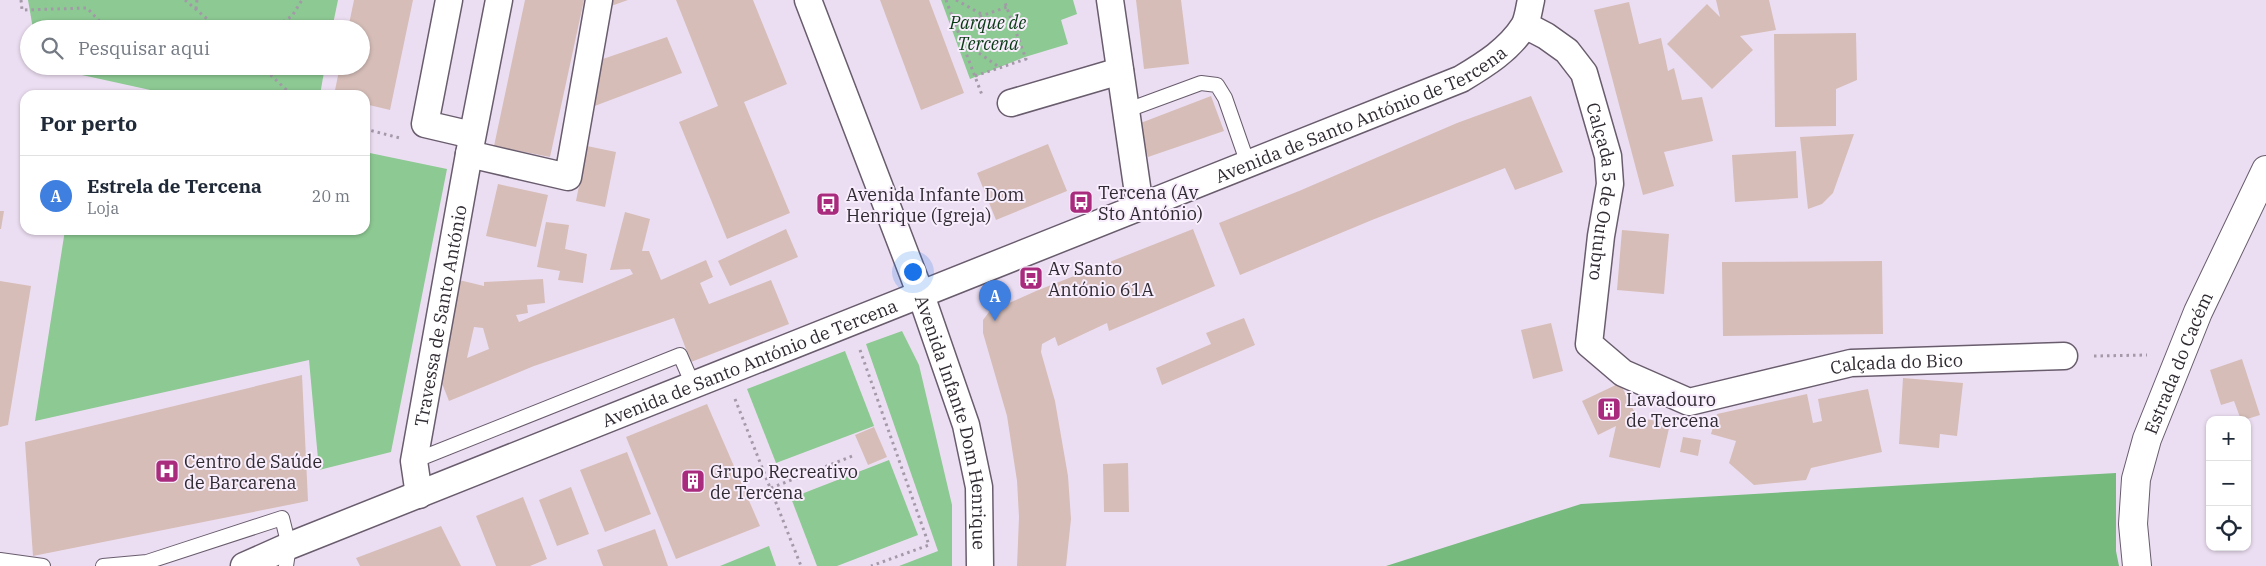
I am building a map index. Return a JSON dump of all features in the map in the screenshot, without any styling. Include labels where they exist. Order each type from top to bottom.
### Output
[{"type":"street","points":[[449,0],[425,124],[470,144],[568,177],[599,0]]},
{"type":"street","name":"Travessa de Santo António","points":[[419,495],[414,461],[470,144],[499,0]]},
{"type":"street","name":"Avenida Infante Dom Henrique","points":[[808,0],[922,295],[966,425],[979,487],[980,566]]},
{"type":"street","points":[[1110,0],[1140,207]]},
{"type":"street","name":"Avenida de Santo António de Tercena","points":[[244,566],[287,556],[419,495],[1460,79],[1489,62],[1509,44],[1524,26],[1531,0]]},
{"type":"street","name":"Calçada 5 de Outubro","points":[[1524,26],[1546,36],[1567,52],[1584,73],[1605,146],[1610,184],[1601,236],[1589,344],[1623,372]]},
{"type":"street","points":[[1011,103],[1120,71]]},
{"type":"street","name":"Estrada do Cacém","points":[[2137,566],[2133,524],[2136,479],[2147,439],[2198,312],[2266,170]]},
{"type":"street","name":"Calçada do Bico","points":[[1623,372],[1690,402],[1851,363],[2064,356]]},
{"type":"lane","points":[[1125,111],[1201,83],[1217,85],[1225,98],[1248,164]]},
{"type":"lane","points":[[414,461],[680,355],[693,386]]},
{"type":"lane","points":[[103,566],[147,562],[282,518],[287,556]]},
{"type":"lane","points":[[0,560],[43,566]]},
{"type":"path","points":[[21,0],[22,10],[87,8],[98,20]]},
{"type":"path","points":[[186,0],[208,20]]},
{"type":"path","points":[[196,9],[197,0]]},
{"type":"path","points":[[286,20],[292,16],[302,0]]},
{"type":"path","points":[[946,0],[987,110],[1011,103]]},
{"type":"path","points":[[956,0],[984,15]]},
{"type":"path","points":[[975,76],[1026,59],[1004,0]]},
{"type":"path","points":[[955,25],[1007,8]]},
{"type":"path","points":[[961,41],[1000,68]]},
{"type":"path","points":[[271,75],[287,90]]},
{"type":"path","points":[[850,323],[929,545],[871,566]]},
{"type":"path","points":[[2064,356],[2180,355]]},
{"type":"path","points":[[725,373],[801,566]]},
{"type":"path","points":[[771,488],[855,454]]},
{"type":"green space","points":[[28,0],[338,0],[334,20],[31,20]]},
{"type":"green space","name":"Parque de Tercena","points":[[941,0],[1073,0],[1077,14],[1061,20],[1068,44],[1025,57],[970,79]]},
{"type":"green space","points":[[82,75],[323,75],[321,90],[150,90]]},
{"type":"green space","points":[[370,153],[447,169],[391,452],[319,470],[309,360],[35,421],[64,235],[370,235]]},
{"type":"green space","points":[[902,331],[919,365],[952,505],[952,566],[899,566],[938,551],[866,344]]},
{"type":"green space","points":[[845,351],[874,426],[776,463],[747,389]]},
{"type":"green space","points":[[889,460],[918,535],[837,566],[817,566],[791,498]]},
{"type":"green space","points":[[2116,473],[2116,551],[2119,566],[1386,566],[1581,504]]},
{"type":"green space","points":[[769,546],[776,566],[720,566]]},
{"type":"building","points":[[354,0],[413,0],[390,110],[370,105],[370,90],[335,90],[338,75],[370,75],[370,20],[350,20]]},
{"type":"building","points":[[525,0],[584,0],[550,157],[494,146]]},
{"type":"building","points":[[612,0],[628,0],[611,6]]},
{"type":"building","points":[[676,0],[753,0],[787,84],[744,102],[790,213],[727,239],[679,122],[718,106]]},
{"type":"building","points":[[880,0],[929,0],[964,93],[921,110]]},
{"type":"building","points":[[1136,0],[1181,0],[1189,64],[1144,69]]},
{"type":"building","points":[[1716,0],[1769,0],[1776,30],[1740,36],[1753,50],[1712,89],[1667,44],[1707,4],[1720,17]]},
{"type":"building","points":[[1629,2],[1639,44],[1661,38],[1668,71],[1674,68],[1682,100],[1702,97],[1713,141],[1664,152],[1674,186],[1643,195],[1594,10]]},
{"type":"building","points":[[1856,33],[1857,80],[1836,89],[1836,126],[1775,127],[1774,34]]},
{"type":"building","points":[[667,37],[682,73],[592,107],[597,61]]},
{"type":"building","points":[[1211,96],[1224,131],[1148,157],[1138,124]]},
{"type":"building","points":[[1531,96],[1563,172],[1515,190],[1505,168],[1372,220],[1240,275],[1219,223],[1457,123]]},
{"type":"building","points":[[1854,134],[1833,193],[1822,204],[1808,209],[1800,137]]},
{"type":"building","points":[[1048,144],[1067,191],[996,220],[977,173]]},
{"type":"building","points":[[587,146],[616,152],[605,207],[576,201]]},
{"type":"building","points":[[1796,151],[1798,198],[1735,202],[1732,155]]},
{"type":"building","points":[[498,184],[548,195],[536,247],[486,236]]},
{"type":"building","points":[[0,211],[4,211],[1,229],[0,229]]},
{"type":"building","points":[[625,212],[650,219],[642,251],[649,251],[661,280],[706,260],[713,277],[700,283],[709,304],[771,280],[789,324],[691,362],[674,318],[534,366],[449,401],[437,371],[459,280],[484,286],[484,282],[543,279],[545,303],[527,305],[528,313],[516,315],[519,322],[633,274],[630,269],[610,270]],"holes":[[[474,327],[483,328],[489,349],[467,358]]]},
{"type":"building","points":[[546,222],[569,225],[565,249],[587,254],[583,283],[558,280],[560,271],[537,267]]},
{"type":"building","points":[[786,229],[798,257],[730,286],[718,261]]},
{"type":"building","points":[[1193,229],[1215,286],[1109,331],[1107,323],[1058,346],[1055,337],[1042,344],[1041,352],[1055,401],[1068,476],[1071,519],[1066,566],[1017,566],[1019,517],[1017,481],[1007,416],[983,333],[983,320],[989,312],[1036,291]]},
{"type":"building","points":[[1622,230],[1669,234],[1664,294],[1617,290]]},
{"type":"building","points":[[1882,261],[1883,334],[1723,336],[1722,262]]},
{"type":"building","points":[[0,281],[31,286],[8,425],[0,427]]},
{"type":"building","points":[[1244,318],[1255,345],[1162,385],[1156,368],[1211,344],[1206,333]]},
{"type":"building","points":[[1551,323],[1563,371],[1533,379],[1521,330]]},
{"type":"building","points":[[2242,359],[2260,415],[2251,418],[2251,416],[2240,416],[2234,401],[2221,405],[2210,370]]},
{"type":"building","name":"Centro de Saúde de Barcarena","points":[[302,375],[308,501],[33,556],[25,442]]},
{"type":"building","points":[[1903,378],[1963,383],[1957,436],[1940,434],[1939,448],[1899,444]]},
{"type":"building","points":[[1620,383],[1637,417],[1670,424],[1660,468],[1609,457],[1616,426],[1598,435],[1582,401]]},
{"type":"building","points":[[1868,389],[1882,452],[1811,468],[1806,480],[1754,485],[1729,463],[1736,441],[1711,434],[1717,414],[1807,394],[1813,423],[1822,421],[1818,399]]},
{"type":"building","name":"Grupo Recreativo de Tercena","points":[[707,404],[760,526],[676,559],[626,437]]},
{"type":"building","points":[[874,427],[887,457],[868,465],[855,435]]},
{"type":"building","points":[[1683,437],[1701,440],[1698,456],[1680,452]]},
{"type":"building","points":[[627,452],[651,514],[605,532],[580,470]]},
{"type":"building","points":[[1128,463],[1129,512],[1104,512],[1103,464]]},
{"type":"building","points":[[571,487],[589,534],[557,546],[539,500]]},
{"type":"building","points":[[523,497],[547,559],[530,566],[496,566],[476,516]]},
{"type":"building","points":[[441,526],[461,566],[360,566],[356,558]]},
{"type":"building","points":[[655,529],[668,566],[603,566],[597,550]]},
{"type":"place","name":"Tercena (Av Sto António)","points":[[1081,202]]},
{"type":"place","name":"Avenida Infante Dom Henrique (Igreja)","points":[[828,204]]},
{"type":"place","name":"Av Santo António 61A","points":[[1031,278]]},
{"type":"place","name":"Estrela de Tercena","points":[[995,321]]},
{"type":"place","name":"Lavadouro de Tercena","points":[[1609,409]]},
{"type":"place","name":"Centro de Saúde de Barcarena","points":[[167,471]]},
{"type":"place","name":"Grupo Recreativo de Tercena","points":[[693,481]]}]
